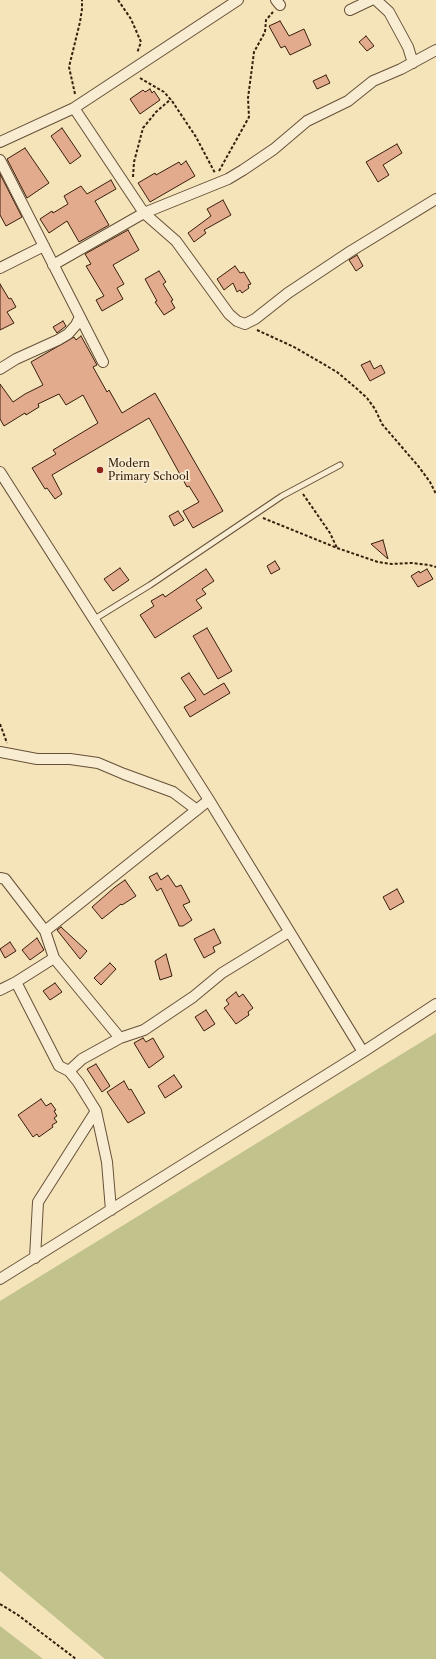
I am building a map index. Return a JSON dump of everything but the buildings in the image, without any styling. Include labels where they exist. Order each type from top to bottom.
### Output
[{"type":"street","points":[[0,142],[74,108],[238,0]]},
{"type":"street","points":[[350,10],[371,0]]},
{"type":"street","points":[[376,0],[388,12],[408,48],[413,63]]},
{"type":"street","points":[[53,264],[144,213],[233,176],[274,149],[308,121],[348,102],[374,81],[413,63],[436,50]]},
{"type":"street","points":[[74,108],[144,213],[176,240],[229,314],[237,321],[245,324],[255,319],[288,293],[436,199]]},
{"type":"street","points":[[0,160],[103,362]]},
{"type":"street","points":[[0,268],[44,246]]},
{"type":"street","points":[[0,369],[16,359],[68,334],[76,326],[80,317]]},
{"type":"street","points":[[0,472],[209,800],[363,1052]]},
{"type":"street","points":[[0,752],[37,759],[70,759],[98,763],[173,792],[197,810]]},
{"type":"street","points":[[45,932],[209,800]]},
{"type":"street","points":[[0,878],[5,879],[45,932],[54,958],[120,1038]]},
{"type":"street","points":[[68,1071],[82,1059],[120,1038],[144,1030],[193,997],[222,973],[289,932]]},
{"type":"street","points":[[0,990],[16,982],[54,958]]},
{"type":"street","points":[[16,982],[59,1066],[68,1071],[78,1082],[96,1111],[107,1162],[111,1210]]},
{"type":"street","points":[[0,1279],[363,1052],[436,1004]]},
{"type":"street","points":[[35,1258],[38,1202],[96,1111]]},
{"type":"lane","points":[[93,620],[150,585],[297,487],[340,465]]},
{"type":"path","points":[[74,108],[75,93],[69,67],[80,22],[82,0]]},
{"type":"path","points":[[118,0],[131,19],[141,42],[137,54]]},
{"type":"path","points":[[130,72],[164,92],[171,99],[190,127],[216,176],[249,117],[248,98],[254,52],[265,32],[266,20],[278,3]]},
{"type":"path","points":[[133,183],[134,162],[143,128],[156,112],[171,99]]},
{"type":"path","points":[[245,324],[294,347],[337,372],[356,388],[375,408],[382,424],[419,467],[430,482],[436,494]]},
{"type":"path","points":[[297,487],[330,533],[337,548]]},
{"type":"path","points":[[254,515],[337,548],[378,562],[412,563],[436,567]]},
{"type":"path","points":[[0,724],[11,754]]},
{"type":"path","points":[[0,1604],[18,1615],[76,1659]]},
{"type":"green space","points":[[436,1033],[436,1659],[105,1659],[0,1571],[0,1301]]},
{"type":"green space","points":[[0,1626],[43,1659],[0,1659]]},
{"type":"place","name":"Modern Primary School","points":[[100,470]]}]
